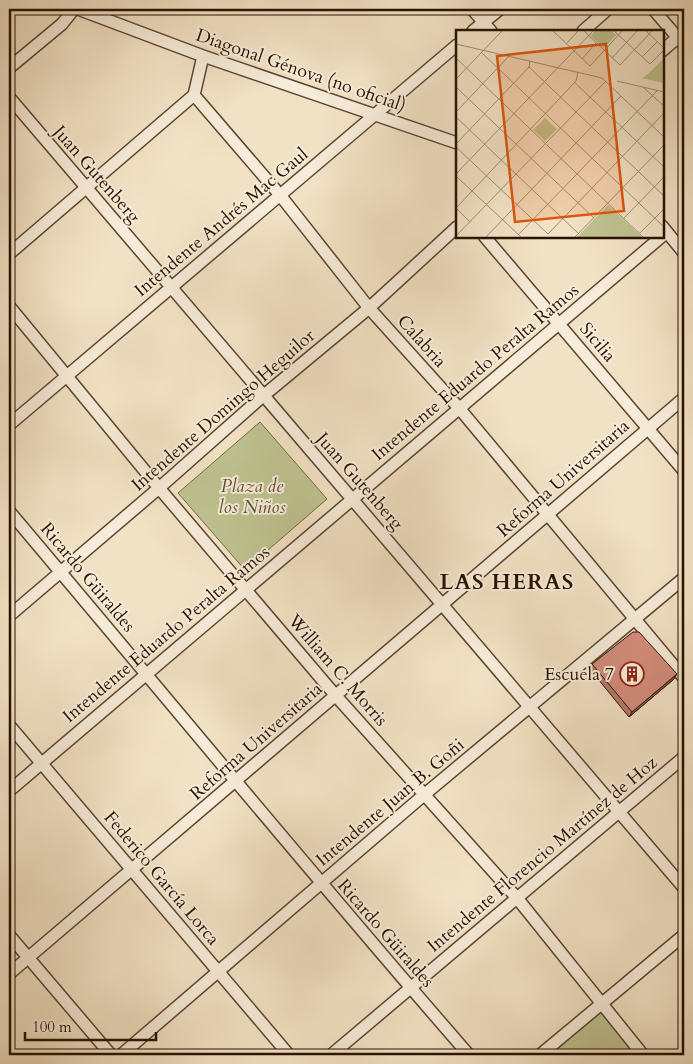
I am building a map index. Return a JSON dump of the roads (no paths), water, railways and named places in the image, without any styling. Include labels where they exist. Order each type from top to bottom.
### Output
[{"type":"street","points":[[9,68],[62,24],[74,9]]},
{"type":"street","name":"Diagonal Génova (no oficial)","points":[[78,9],[204,56],[456,143]]},
{"type":"street","points":[[472,9],[487,27],[500,9]]},
{"type":"street","points":[[584,30],[608,9]]},
{"type":"street","points":[[653,9],[682,38],[663,50]]},
{"type":"street","name":"Intendente Andrés Mac Gaul","points":[[9,425],[456,46]]},
{"type":"street","points":[[9,254],[194,95],[204,56]]},
{"type":"street","name":"Calabria","points":[[194,95],[280,195],[369,308],[459,408],[636,618],[684,678]]},
{"type":"street","name":"Juan Gutenberg","points":[[9,98],[263,396],[353,498],[684,888]]},
{"type":"street","name":"Intendente Domingo Heguilor","points":[[9,616],[263,396],[369,308],[456,228]]},
{"type":"street","points":[[664,229],[684,253]]},
{"type":"street","name":"Sicilia","points":[[486,238],[684,471]]},
{"type":"street","name":"Intendente Eduardo Peralta Ramos","points":[[9,791],[559,324],[654,238]]},
{"type":"street","name":"William C. Morris","points":[[9,306],[159,488],[336,696],[517,898],[600,1004],[643,1055]]},
{"type":"street","name":"Reforma Universitaria","points":[[9,974],[684,398]]},
{"type":"street","name":"Ricardo Güiraldes","points":[[9,510],[237,780],[320,884],[469,1055]]},
{"type":"street","name":"Intendente Juan B. Goñi","points":[[121,1055],[425,794],[684,578]]},
{"type":"street","name":"Federico García Lorca","points":[[9,725],[289,1055]]},
{"type":"street","name":"Intendente Florencio Martínez de Hoz","points":[[331,1055],[684,757]]},
{"type":"street","points":[[9,935],[111,1055]]},
{"type":"street","points":[[540,1055],[684,935]]},
{"type":"place","name":"Escuela 7","points":[[632,674]]},
{"type":"district","name":"LAS HERAS","points":[[507,581]]},
{"type":"park label","name":"Plaza de los Niños","points":[[252,496]]}]
